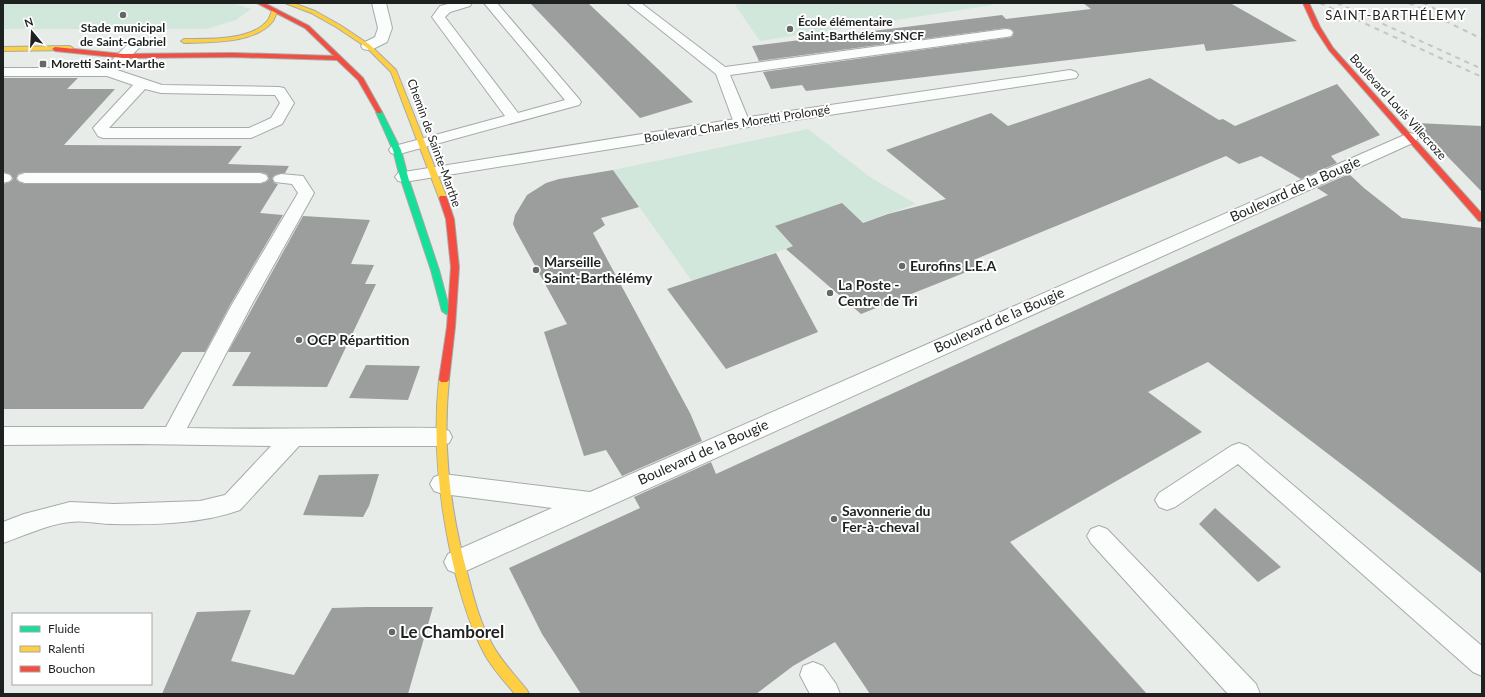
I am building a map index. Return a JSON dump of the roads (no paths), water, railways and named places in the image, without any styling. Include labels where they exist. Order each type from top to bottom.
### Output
[{"type":"street","name":"Chemin de Sainte-Marthe","points":[[260,3],[290,17],[307,28],[368,46],[394,71],[434,172],[450,219],[454,260],[451,327],[443,387],[441,438],[443,484],[458,562],[479,629],[492,656],[523,694]]},
{"type":"street","name":"Chemin de Sainte-Marthe","points":[[288,3],[313,12],[340,58],[361,79],[378,110],[397,150],[404,178],[435,270],[451,327]]},
{"type":"street","points":[[368,46],[382,39],[385,28],[379,3]]},
{"type":"street","name":"Boulevard Louis Villecroze","points":[[1306,3],[1317,27],[1331,49],[1482,219]]},
{"type":"street","points":[[245,36],[263,26],[273,17],[275,10]]},
{"type":"street","points":[[292,30],[307,28],[325,33]]},
{"type":"street","points":[[176,41],[230,39],[270,33]]},
{"type":"street","points":[[55,49],[107,45]]},
{"type":"street","points":[[234,55],[289,46]]},
{"type":"street","points":[[3,49],[123,50],[340,58]]},
{"type":"street","name":"Boulevard Charles Moretti Prolongé","points":[[404,178],[742,123],[1070,74]]},
{"type":"street","name":"Boulevard de la Bougie","points":[[458,562],[589,502],[1409,138]]},
{"type":"street","points":[[443,484],[589,502]]},
{"type":"lane","points":[[466,3],[444,9],[438,18],[515,119]]},
{"type":"lane","points":[[397,150],[574,102],[490,3]]},
{"type":"lane","points":[[633,3],[722,72],[742,123]]},
{"type":"lane","points":[[722,72],[1006,32]]},
{"type":"lane","points":[[108,72],[123,50],[141,42]]},
{"type":"lane","points":[[3,72],[108,72],[161,89],[279,91],[287,103],[277,121],[252,133],[103,133],[101,128],[142,83]]},
{"type":"lane","points":[[25,178],[260,178]]},
{"type":"lane","points":[[172,436],[242,306],[306,193],[297,179],[282,179]]},
{"type":"lane","points":[[3,436],[372,436],[441,438]]},
{"type":"lane","points":[[3,534],[24,524],[70,512],[114,514],[200,511],[232,503],[294,437]]},
{"type":"lane","points":[[1167,500],[1239,452],[1482,663]]},
{"type":"lane","points":[[1099,536],[1246,694]]},
{"type":"railway","points":[[1320,3],[1482,77]]},
{"type":"railway","points":[[1337,3],[1482,69]]},
{"type":"railway","points":[[1409,3],[1482,39]]},
{"type":"railway","points":[[1423,3],[1450,16]]},
{"type":"place","name":"Stade municipal de Saint-Gabriel","points":[[123,15]]},
{"type":"place","name":"École élémentaire Saint-Barthélémy SNCF","points":[[790,29]]},
{"type":"place","name":"Moretti Saint-Marthe","points":[[43,64]]},
{"type":"place","name":"Eurofins L.E.A","points":[[902,266]]},
{"type":"place","name":"Marseille Saint-Barthélémy","points":[[536,270]]},
{"type":"place","name":"La Poste - Centre de Tri","points":[[830,293]]},
{"type":"place","name":"OCP Répartition","points":[[299,340]]},
{"type":"place","name":"Savonnerie du Fer-à-cheval","points":[[834,519]]},
{"type":"place","name":"Le Chamborel","points":[[392,632]]},
{"type":"district","name":"SAINT-BARTHÉLEMY","points":[[1396,15]]}]
